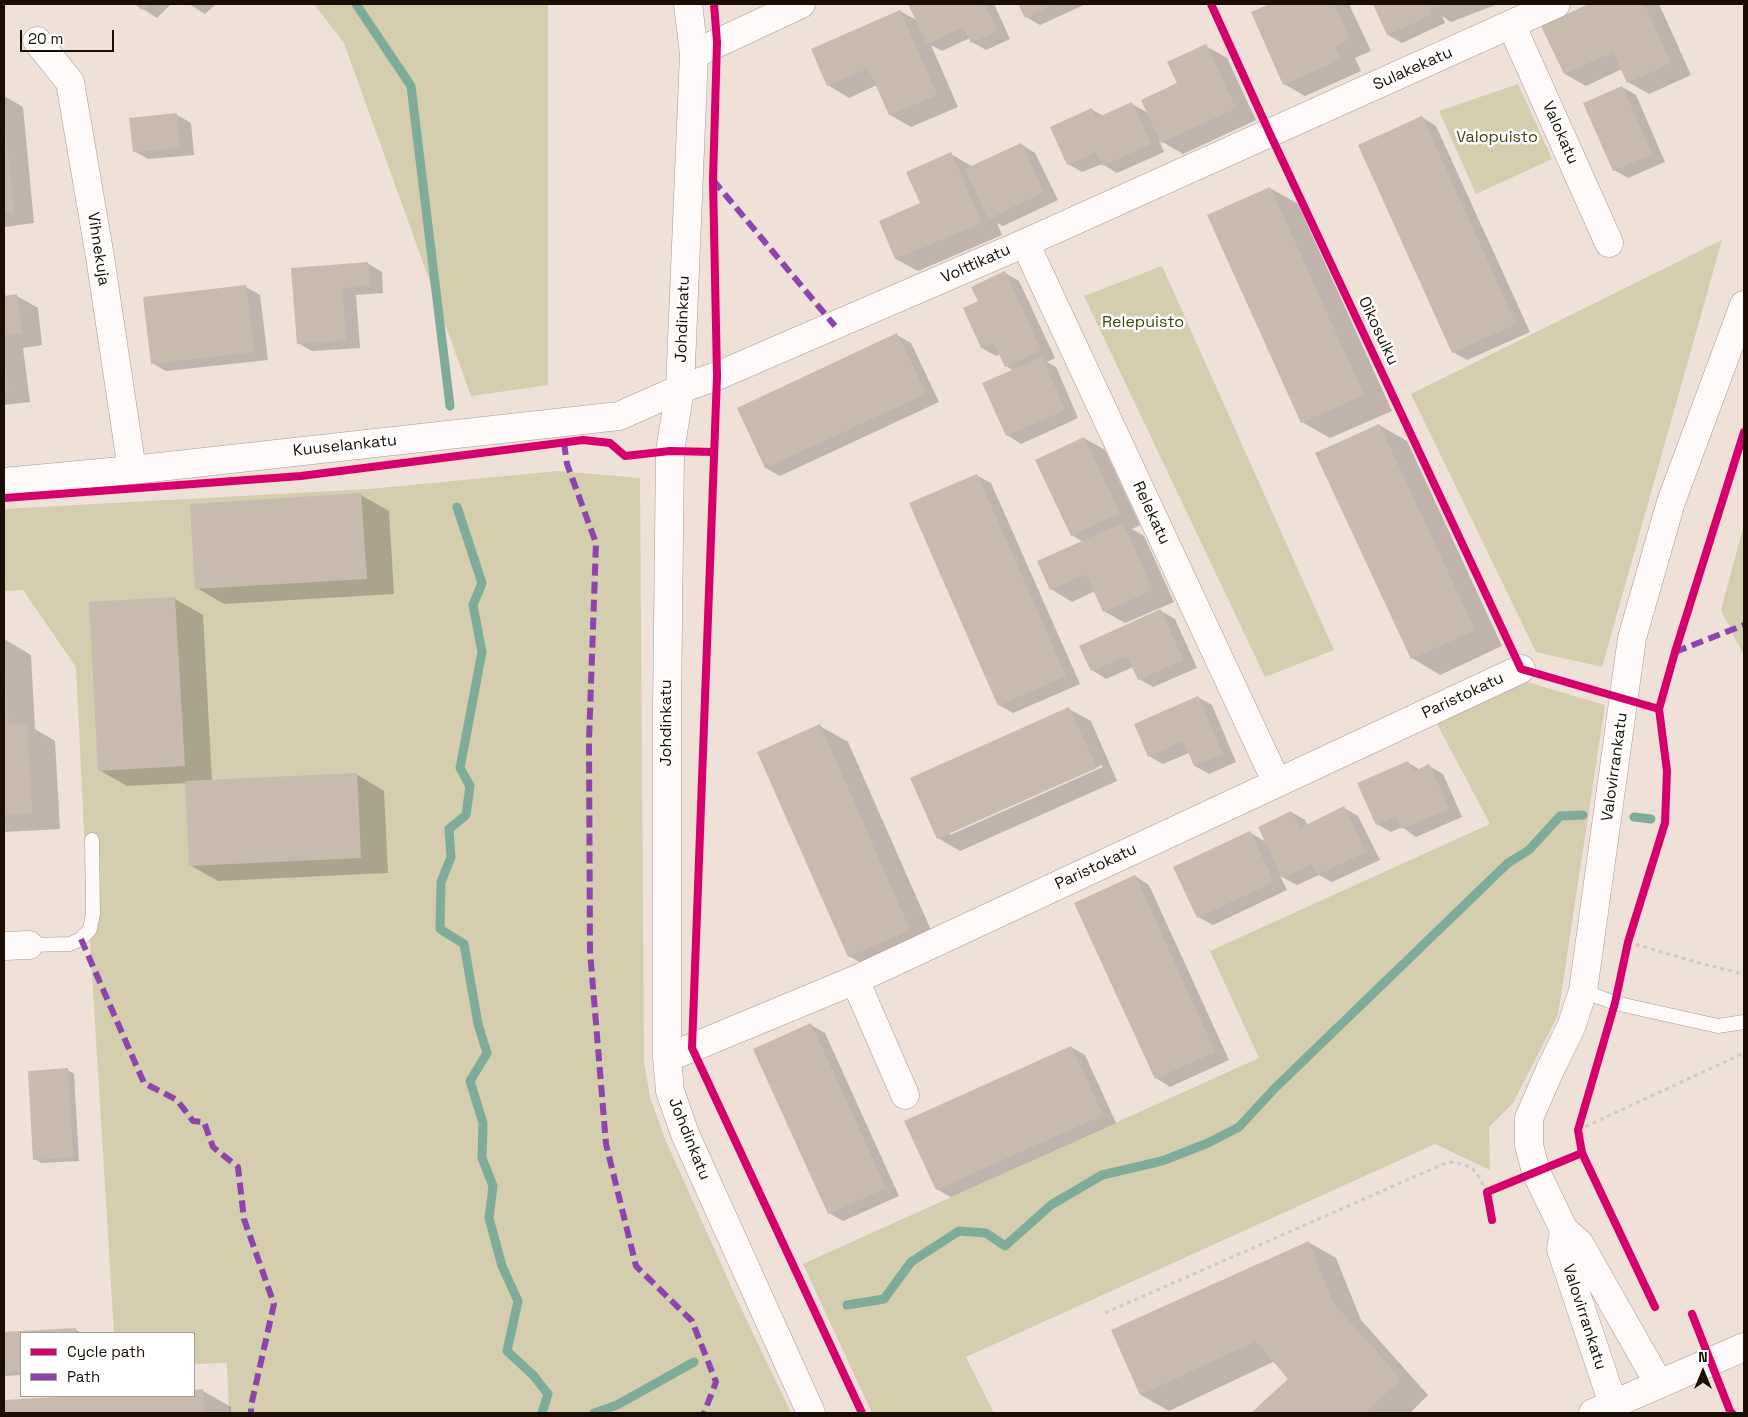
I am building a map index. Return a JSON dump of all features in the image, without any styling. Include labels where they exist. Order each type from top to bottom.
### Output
[{"type":"street","name":"Johdinkatu","points":[[688,4],[694,54],[680,390],[670,451],[667,709],[667,1058],[670,1091],[685,1134],[811,1413]]},
{"type":"street","points":[[694,54],[801,4]]},
{"type":"street","name":"Sulakekatu","points":[[1270,134],[1556,4]]},
{"type":"street","name":"Valokatu","points":[[1512,24],[1609,243]]},
{"type":"street","name":"Vihnekuja","points":[[37,41],[70,82],[100,257],[132,470]]},
{"type":"street","name":"Volttikatu","points":[[680,390],[717,376],[1025,243],[1270,134]]},
{"type":"street","name":"Relekatu","points":[[1025,243],[1277,783]]},
{"type":"street","name":"Valovirrankatu","points":[[1659,1384],[1579,1243],[1564,1230],[1536,1172],[1529,1145],[1529,1118],[1571,1027],[1582,991],[1632,638],[1670,502],[1744,305]]},
{"type":"street","name":"Kuuselankatu","points":[[4,482],[132,470],[619,416],[680,390]]},
{"type":"street","name":"Paristokatu","points":[[667,1058],[855,980],[1521,669]]},
{"type":"street","points":[[855,980],[905,1095]]},
{"type":"street","name":"Valovirrankatu","points":[[1564,1230],[1561,1249],[1603,1409]]},
{"type":"street","points":[[1603,1409],[1744,1347]]},
{"type":"lane","points":[[16,945],[70,944],[82,939],[90,929],[93,914],[92,840]]},
{"type":"lane","points":[[1582,991],[1615,1003],[1718,1026],[1744,1022]]},
{"type":"path","points":[[1626,950],[1631,932]]},
{"type":"path","points":[[1628,942],[1699,964],[1744,974]]},
{"type":"path","points":[[1578,1130],[1744,1053]]},
{"type":"path","points":[[1579,1141],[1578,1130],[1581,1121]]},
{"type":"path","points":[[1105,1313],[1448,1162],[1464,1163],[1475,1170],[1487,1192],[1489,1201]]},
{"type":"path","points":[[1487,1192],[1536,1172]]},
{"type":"green space","points":[[314,4],[548,4],[548,385],[471,396],[344,43]]},
{"type":"green space","name":"Valopuisto","points":[[1518,84],[1552,159],[1476,194],[1439,111]]},
{"type":"green space","points":[[1722,240],[1602,667],[1536,652],[1411,394]]},
{"type":"green space","name":"Relepuisto","points":[[1162,266],[1334,650],[1265,677],[1084,296]]},
{"type":"green space","points":[[558,471],[640,478],[644,1062],[650,1097],[665,1139],[738,1302],[791,1413],[229,1413],[227,1363],[195,1364],[195,1332],[114,1332],[87,892],[76,667],[23,590],[4,591],[4,509],[369,489]]},
{"type":"green space","points":[[1744,525],[1744,656],[1721,610]]},
{"type":"green space","points":[[1524,681],[1605,705],[1558,1015],[1513,1103],[1489,1127],[1490,1170],[1435,1144],[966,1357],[994,1413],[872,1413],[803,1264],[1259,1058],[1210,951],[1490,824],[1436,722]]},
{"type":"building","points":[[135,4],[149,4],[142,10]]},
{"type":"building","points":[[908,4],[985,4],[997,31],[971,43],[963,27],[927,44]]},
{"type":"building","points":[[1018,4],[1055,4],[1025,18]]},
{"type":"building","points":[[1270,4],[1334,4],[1350,39],[1335,46],[1341,59],[1283,85],[1251,12]]},
{"type":"building","points":[[1373,4],[1446,4],[1429,10],[1431,15],[1387,35]]},
{"type":"building","points":[[1589,4],[1644,4],[1671,63],[1627,83],[1613,52],[1564,74],[1541,26]]},
{"type":"building","points":[[900,10],[937,95],[889,115],[868,68],[827,86],[811,49]]},
{"type":"building","points":[[1206,44],[1236,108],[1161,143],[1141,100],[1177,83],[1167,62]]},
{"type":"building","points":[[1622,86],[1652,154],[1613,171],[1583,103]]},
{"type":"building","points":[[1132,102],[1151,144],[1102,166],[1096,152],[1067,165],[1050,127],[1092,108],[1096,118]]},
{"type":"building","points":[[177,113],[180,148],[133,152],[129,118]]},
{"type":"building","points":[[1422,116],[1516,324],[1452,353],[1358,145]]},
{"type":"building","points":[[4,126],[14,212],[4,213]]},
{"type":"building","points":[[1021,143],[1044,192],[988,219],[965,169]]},
{"type":"building","points":[[951,152],[982,223],[895,259],[879,221],[920,203],[906,172]]},
{"type":"building","points":[[1270,187],[1364,395],[1301,423],[1207,215]]},
{"type":"building","points":[[368,262],[370,285],[342,288],[346,340],[297,344],[291,268]]},
{"type":"building","points":[[1005,271],[1041,350],[1005,367],[994,343],[981,348],[963,308],[978,301],[971,287]]},
{"type":"building","points":[[246,285],[254,352],[151,364],[143,297]]},
{"type":"building","points":[[17,294],[22,333],[4,336],[4,296]]},
{"type":"building","points":[[897,333],[926,394],[765,468],[737,408]]},
{"type":"building","points":[[4,355],[9,391],[4,391]]},
{"type":"building","points":[[1042,357],[1065,410],[1006,436],[982,383]]},
{"type":"building","points":[[1379,424],[1475,630],[1411,659],[1315,453]]},
{"type":"building","points":[[1084,437],[1120,513],[1071,536],[1035,460]]},
{"type":"building","points":[[977,474],[1066,676],[998,706],[909,503]]},
{"type":"building","points":[[361,493],[367,579],[195,589],[190,504]]},
{"type":"building","points":[[1123,523],[1153,590],[1103,612],[1086,574],[1050,590],[1037,561]]},
{"type":"building","points":[[175,597],[185,766],[98,771],[89,602]]},
{"type":"building","points":[[1161,609],[1183,660],[1138,680],[1127,656],[1091,671],[1079,646]]},
{"type":"building","points":[[4,665],[9,724],[27,723],[32,813],[4,815]]},
{"type":"building","points":[[1198,696],[1223,754],[1194,766],[1183,741],[1148,757],[1134,724]]},
{"type":"building","points":[[1069,707],[1097,768],[937,839],[910,778]]},
{"type":"building","points":[[820,724],[910,930],[848,957],[757,752]]},
{"type":"building","points":[[1408,761],[1413,772],[1429,764],[1449,809],[1401,829],[1396,816],[1376,825],[1357,783]]},
{"type":"building","points":[[357,773],[361,858],[189,866],[185,781]]},
{"type":"building","points":[[1344,806],[1366,852],[1317,875],[1312,864],[1282,878],[1258,827],[1291,811],[1300,828]]},
{"type":"building","points":[[1250,831],[1274,882],[1197,918],[1173,867]]},
{"type":"building","points":[[1135,875],[1215,1052],[1155,1079],[1074,903]]},
{"type":"building","points":[[811,1023],[886,1188],[828,1214],[753,1049]]},
{"type":"building","points":[[1071,1046],[1103,1115],[936,1190],[904,1121]]},
{"type":"building","points":[[68,1068],[73,1157],[33,1160],[28,1071]]},
{"type":"building","points":[[1309,1241],[1333,1303],[1401,1379],[1365,1413],[1251,1413],[1288,1379],[1256,1341],[1140,1395],[1111,1330]]},
{"type":"building","points":[[76,1328],[76,1332],[20,1332],[20,1371],[4,1372],[4,1332]]},
{"type":"building","points":[[203,1389],[204,1413],[4,1413],[4,1400],[60,1397],[195,1397],[195,1390]]},
{"type":"waterway","points":[[356,4],[411,86],[450,406]]},
{"type":"waterway","points":[[457,507],[482,583],[473,605],[482,652],[460,768],[470,786],[466,815],[449,829],[451,857],[441,882],[440,929],[464,944],[478,1024],[487,1053],[470,1081],[483,1123],[482,1158],[493,1186],[489,1218],[502,1266],[518,1301],[507,1351],[533,1375],[548,1394],[542,1413]]},
{"type":"waterway","points":[[847,1305],[884,1299],[911,1262],[959,1231],[986,1233],[1005,1246],[1051,1205],[1102,1175],[1162,1161],[1208,1143],[1239,1127],[1274,1089],[1508,863],[1529,850],[1560,816],[1583,815]]},
{"type":"waterway","points":[[1634,817],[1651,819]]},
{"type":"waterway","points":[[594,1413],[617,1405],[694,1362]]},
{"type":"marked path","points":[[713,180],[835,326]]},
{"type":"marked path","points":[[564,443],[567,464],[596,543],[589,741],[590,951],[606,1144],[636,1266],[692,1321],[716,1382],[704,1413]]},
{"type":"marked path","points":[[1675,652],[1744,625]]},
{"type":"marked path","points":[[81,939],[144,1083],[177,1100],[193,1121],[204,1122],[213,1147],[238,1167],[244,1219],[274,1304],[251,1413]]},
{"type":"cycle path","points":[[714,4],[717,42],[713,180],[717,376],[692,1048],[862,1413]]},
{"type":"cycle path","name":"Oikosulku","points":[[1211,4],[1521,669],[1659,709],[1667,771],[1665,823],[1628,942],[1615,1003],[1578,1130],[1582,1153],[1655,1307]]},
{"type":"cycle path","points":[[1659,709],[1744,432]]},
{"type":"cycle path","points":[[4,498],[301,476],[583,440],[610,443],[625,456],[670,451],[714,452]]},
{"type":"cycle path","points":[[1492,1220],[1487,1192],[1582,1153]]},
{"type":"cycle path","points":[[1692,1314],[1732,1413]]}]
